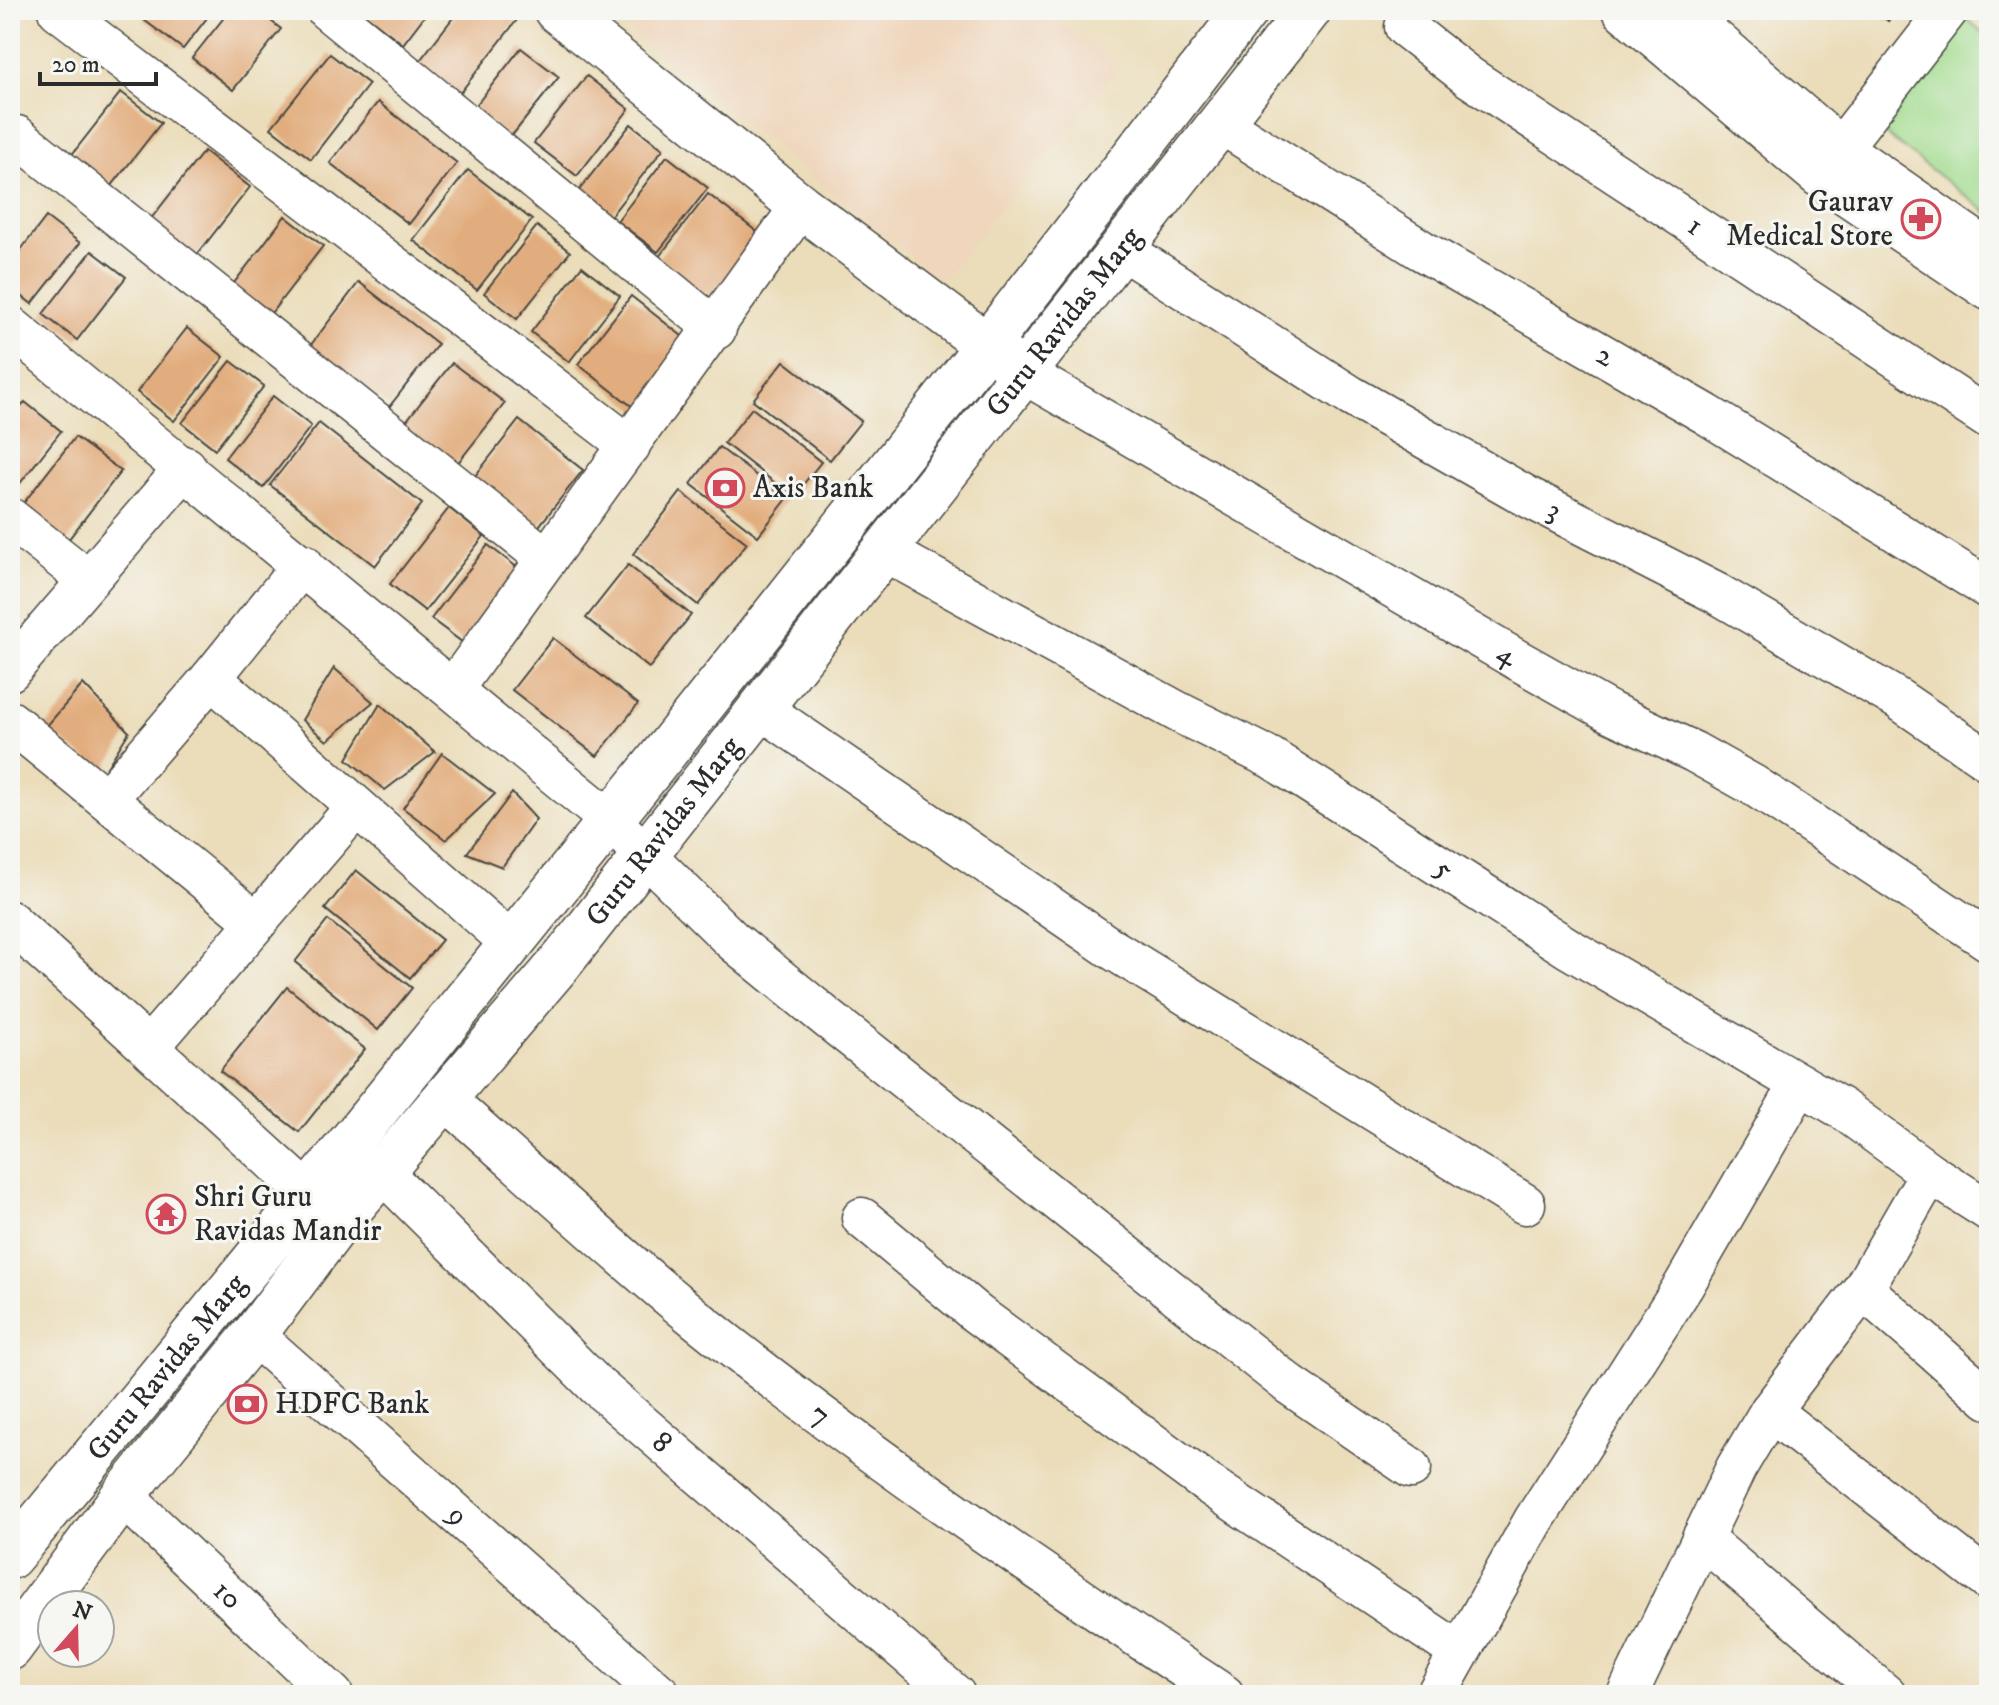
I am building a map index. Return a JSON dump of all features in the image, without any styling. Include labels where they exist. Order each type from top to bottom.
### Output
[{"type":"main road","points":[[556,10],[801,206],[1023,373]]},
{"type":"main road","name":"Guru Ravidas Marg","points":[[10,1557],[324,1207],[511,943],[988,348],[1246,10]]},
{"type":"main road","name":"Guru Ravidas Marg","points":[[10,1648],[123,1496],[254,1335],[324,1207],[383,1173],[562,961],[1309,10]]},
{"type":"main road","points":[[1625,10],[1829,162],[1989,288]]},
{"type":"main road","points":[[1678,10],[1829,162],[1989,253]]},
{"type":"street","points":[[327,10],[716,329]]},
{"type":"street","points":[[1829,162],[1948,10]]},
{"type":"street","points":[[75,16],[630,446]]},
{"type":"street","name":"1","points":[[1405,27],[1482,85],[1989,419]]},
{"type":"street","name":"2","points":[[1222,124],[1434,258],[1706,414],[1989,589]]},
{"type":"street","points":[[17,136],[547,559]]},
{"type":"street","points":[[453,689],[716,329],[801,206]]},
{"type":"street","name":"3","points":[[1123,250],[1351,396],[1528,497],[1718,594],[1898,699],[1989,761]]},
{"type":"street","points":[[10,326],[186,467],[611,821],[732,940],[965,1130],[1290,1385],[1411,1468]]},
{"type":"street","name":"4","points":[[1023,373],[1596,705],[1753,785],[1834,835],[1989,941]]},
{"type":"street","points":[[10,671],[186,467]]},
{"type":"street","points":[[10,518],[88,580]]},
{"type":"street","name":"5","points":[[886,552],[1180,713],[1271,758],[1568,948],[1841,1108],[1930,1173],[1989,1211]]},
{"type":"street","points":[[107,799],[303,564]]},
{"type":"street","points":[[211,678],[511,943]]},
{"type":"street","points":[[760,708],[1112,949],[1525,1204]]},
{"type":"street","points":[[10,721],[255,921]]},
{"type":"street","points":[[150,1046],[356,807]]},
{"type":"street","points":[[10,921],[324,1207]]},
{"type":"street","points":[[1436,1695],[1534,1520],[1684,1285],[1800,1084]]},
{"type":"street","name":"7","points":[[444,1098],[694,1317],[1050,1579],[1224,1695]]},
{"type":"street","name":"8","points":[[383,1173],[597,1386],[955,1695]]},
{"type":"street","points":[[1627,1695],[1736,1468],[1770,1411],[1863,1289],[1930,1173]]},
{"type":"street","points":[[862,1218],[977,1314],[1205,1482],[1459,1652]]},
{"type":"street","points":[[1863,1289],[1989,1399]]},
{"type":"street","name":"9","points":[[254,1335],[661,1695]]},
{"type":"street","points":[[1770,1411],[1989,1581]]},
{"type":"street","name":"10","points":[[123,1496],[333,1695]]},
{"type":"street","points":[[1702,1538],[1886,1695]]},
{"type":"shaded area","points":[[604,10],[1046,10],[1119,68],[941,281]]},
{"type":"green space","points":[[1959,13],[1989,37],[1989,214],[1872,124]]},
{"type":"building","points":[[152,10],[213,10],[183,49],[144,20]]},
{"type":"building","points":[[230,10],[257,10],[281,29],[233,90],[192,58]]},
{"type":"building","points":[[359,10],[429,10],[403,44]]},
{"type":"building","points":[[459,10],[505,10],[517,20],[452,103],[411,72]]},
{"type":"building","points":[[1875,10],[1897,10],[1888,21]]},
{"type":"building","points":[[521,48],[559,77],[510,138],[473,109]]},
{"type":"building","points":[[330,54],[369,84],[311,159],[271,128]]},
{"type":"building","points":[[587,76],[629,109],[577,176],[534,143]]},
{"type":"building","points":[[121,92],[161,123],[110,188],[70,157]]},
{"type":"building","points":[[378,102],[457,163],[409,224],[330,163]]},
{"type":"building","points":[[631,124],[663,149],[605,223],[573,198]]},
{"type":"building","points":[[204,151],[250,187],[196,256],[150,220]]},
{"type":"building","points":[[667,156],[708,188],[658,252],[617,221]]},
{"type":"building","points":[[468,170],[532,220],[477,290],[413,240]]},
{"type":"building","points":[[708,194],[765,238],[715,303],[658,258]]},
{"type":"building","points":[[285,216],[323,246],[268,317],[231,287]]},
{"type":"building","points":[[46,217],[80,243],[32,304],[10,287],[10,264]]},
{"type":"building","points":[[537,226],[570,252],[517,319],[484,293]]},
{"type":"building","points":[[92,251],[126,277],[77,340],[43,314]]},
{"type":"building","points":[[582,266],[620,296],[569,362],[531,332]]},
{"type":"building","points":[[359,282],[438,344],[389,407],[310,346]]},
{"type":"building","points":[[631,296],[696,347],[643,415],[578,364]]},
{"type":"building","points":[[187,328],[224,357],[174,421],[137,392]]},
{"type":"building","points":[[231,361],[264,386],[215,449],[182,423]]},
{"type":"building","points":[[784,361],[861,421],[830,460],[753,400]]},
{"type":"building","points":[[452,363],[505,403],[453,469],[400,429]]},
{"type":"building","points":[[273,396],[311,426],[263,488],[225,458]]},
{"type":"building","points":[[25,402],[61,431],[10,496],[10,420]]},
{"type":"building","points":[[752,408],[821,462],[793,497],[724,443]]},
{"type":"building","points":[[519,420],[583,470],[532,535],[468,485]]},
{"type":"building","points":[[319,423],[422,504],[375,566],[270,485]]},
{"type":"building","points":[[75,437],[121,471],[65,544],[19,509]]},
{"type":"building","points":[[719,447],[787,499],[758,536],[691,484]]},
{"type":"building","points":[[681,492],[747,543],[698,605],[633,554]]},
{"type":"building","points":[[449,508],[484,536],[425,611],[390,584]]},
{"type":"building","points":[[488,545],[519,569],[462,642],[431,619]]},
{"type":"building","points":[[628,565],[691,615],[649,668],[586,618]]},
{"type":"building","points":[[553,638],[638,704],[597,756],[512,690]]},
{"type":"building","points":[[334,668],[373,702],[327,741],[302,720]]},
{"type":"building","points":[[83,684],[129,732],[104,772],[45,728]]},
{"type":"building","points":[[380,704],[435,752],[385,790],[347,759]]},
{"type":"building","points":[[442,753],[495,794],[446,840],[403,808]]},
{"type":"building","points":[[512,793],[536,819],[502,867],[467,853]]},
{"type":"building","points":[[356,870],[442,940],[410,978],[325,909]]},
{"type":"building","points":[[328,920],[412,988],[378,1030],[295,962]]},
{"type":"building","points":[[287,987],[365,1049],[299,1132],[220,1071]]},
{"type":"place","name":"Gaurav Medical Store","points":[[1921,219]]},
{"type":"place","name":"Axis Bank","points":[[725,488]]},
{"type":"place","name":"Shri Guru Ravidas Mandir","points":[[166,1214]]},
{"type":"place","name":"HDFC Bank","points":[[247,1404]]}]
